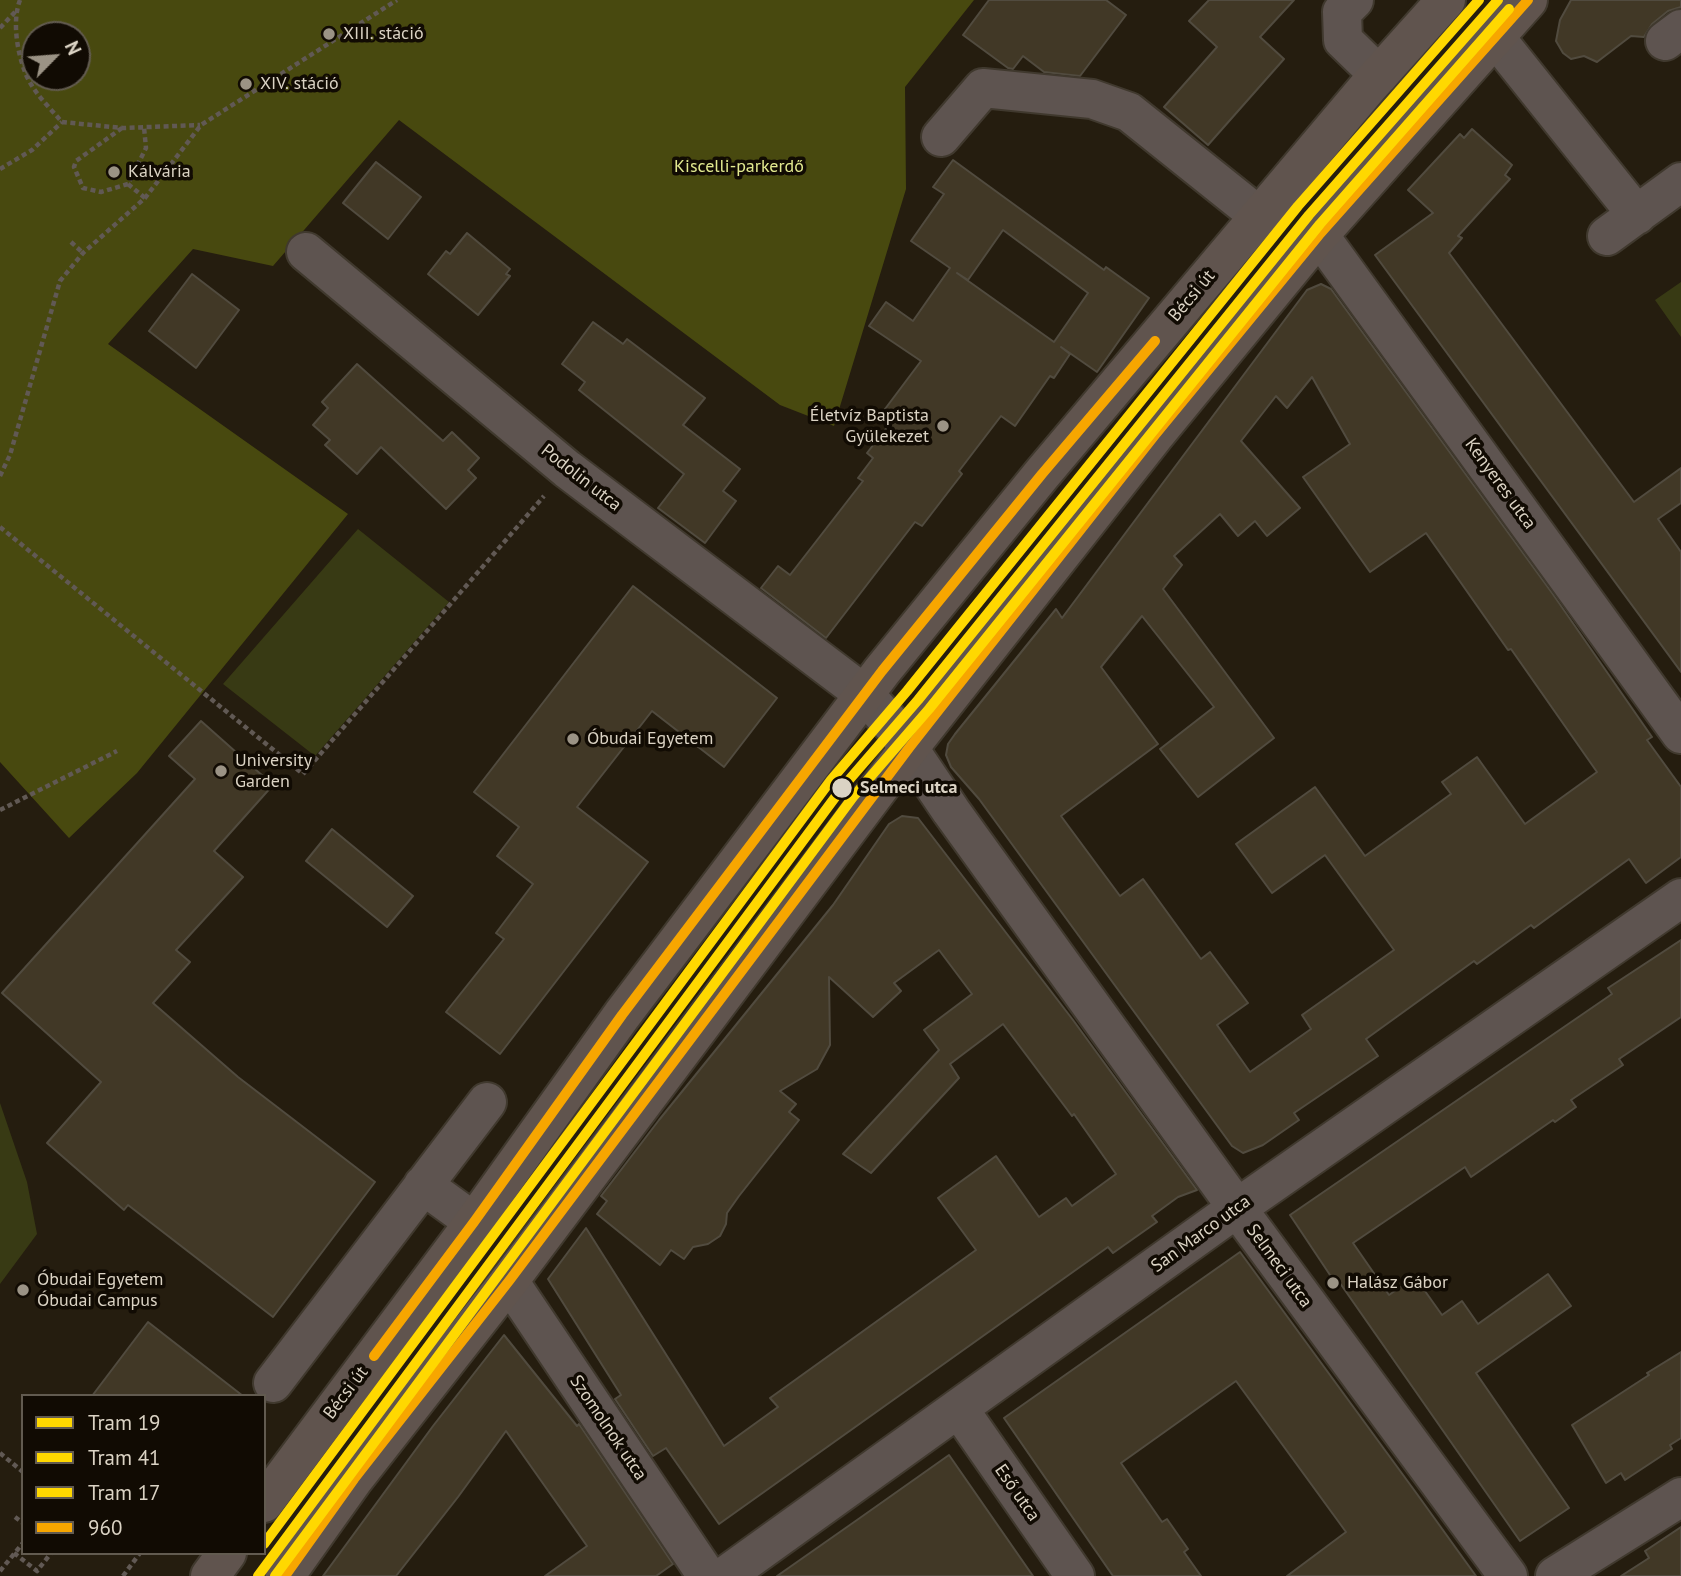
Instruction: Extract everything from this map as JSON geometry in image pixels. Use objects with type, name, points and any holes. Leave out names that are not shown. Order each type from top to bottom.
[{"type":"main road","name":"Bécsi út","points":[[266,1500],[474,1222],[622,1014],[864,694],[1033,485],[1379,75],[1446,0]]},
{"type":"main road","points":[[285,1576],[354,1479],[509,1281],[909,748],[1155,435],[1319,235],[1528,0]]},
{"type":"main road","points":[[210,1576],[226,1555]]},
{"type":"street","points":[[1354,0],[1342,12],[1343,40],[1379,75]]},
{"type":"street","points":[[1495,37],[1622,225],[1681,182]]},
{"type":"street","points":[[941,137],[983,88],[1092,99],[1129,112],[1259,216]]},
{"type":"street","name":"Kenyeres utca","points":[[1319,235],[1681,734]]},
{"type":"street","name":"Podolin utca","points":[[306,252],[568,469],[864,694],[909,748]]},
{"type":"street","name":"Selmeci utca","points":[[909,748],[951,811],[1237,1208],[1508,1576]]},
{"type":"street","name":"San Marco utca","points":[[725,1576],[1237,1208],[1681,898]]},
{"type":"street","points":[[272,1383],[487,1102]]},
{"type":"street","points":[[423,1185],[474,1222]]},
{"type":"street","name":"Szomolnok utca","points":[[509,1281],[707,1576]]},
{"type":"street","name":"Eső utca","points":[[959,1409],[1075,1576]]},
{"type":"street","points":[[1555,1576],[1681,1497]]},
{"type":"path","points":[[20,0],[16,11],[17,37],[25,74],[40,97],[62,122],[122,128],[201,125]]},
{"type":"path","points":[[0,476],[10,455],[60,281],[83,253],[145,198],[201,125],[397,0]]},
{"type":"path","points":[[0,28],[16,11]]},
{"type":"path","points":[[0,168],[32,150],[62,122]]},
{"type":"path","points":[[122,128],[76,161],[74,167],[83,188],[101,192],[128,184],[146,148],[144,127]]},
{"type":"path","points":[[128,184],[145,198]]},
{"type":"path","points":[[71,242],[83,253]]},
{"type":"path","points":[[0,527],[303,774],[568,469]]},
{"type":"path","points":[[0,810],[117,751]]},
{"type":"path","points":[[0,1453],[21,1470]]},
{"type":"path","points":[[15,1517],[21,1522]]},
{"type":"path","points":[[0,1571],[21,1543]]},
{"type":"path","points":[[14,1553],[37,1571],[49,1555]]},
{"type":"path","points":[[122,1576],[138,1555]]},
{"type":"green space","name":"Kiscelli-parkerdő","points":[[0,0],[974,0],[905,87],[906,189],[834,426],[780,405],[399,120],[273,266],[193,249],[108,344],[348,514],[137,773],[69,838],[0,762]]},
{"type":"green space","points":[[1681,282],[1681,337],[1655,300]]},
{"type":"green space","points":[[358,529],[449,602],[315,756],[223,684]]},
{"type":"green space","points":[[0,1103],[27,1182],[37,1234],[0,1284]]},
{"type":"building","points":[[989,0],[1106,0],[1126,15],[1080,76],[1044,72],[1023,56],[1013,69],[963,35]]},
{"type":"building","points":[[1209,0],[1294,0],[1260,37],[1284,59],[1208,145],[1164,107],[1217,47],[1189,21]]},
{"type":"building","points":[[1571,0],[1681,0],[1681,7],[1668,11],[1652,24],[1644,37],[1631,36],[1597,62],[1584,56],[1571,59],[1563,53],[1556,41],[1560,20]]},
{"type":"building","points":[[1472,129],[1512,165],[1505,175],[1510,179],[1458,236],[1462,238],[1449,253],[1634,502],[1681,468],[1681,503],[1658,519],[1681,552],[1681,672],[1375,255],[1433,213],[1408,190],[1460,134],[1464,138]]},
{"type":"building","points":[[953,160],[1104,270],[1106,267],[1149,298],[1097,372],[1061,347],[1070,354],[1054,378],[1050,376],[1015,426],[1001,416],[959,471],[962,474],[922,526],[915,522],[826,638],[761,588],[778,566],[790,575],[863,481],[858,478],[873,458],[867,453],[895,417],[885,409],[921,361],[869,326],[886,302],[913,321],[950,268],[911,241],[944,194],[933,187]],"holes":[[[1003,230],[1088,293],[1054,342],[957,273],[968,280]]]},
{"type":"building","points":[[376,162],[421,197],[388,239],[343,203]]},
{"type":"building","points":[[467,233],[510,269],[506,274],[510,276],[478,315],[428,274],[446,251],[450,254]]},
{"type":"building","points":[[192,274],[239,310],[196,368],[149,331]]},
{"type":"building","points":[[1321,284],[1331,289],[1552,593],[1652,737],[1647,740],[1681,787],[1681,857],[1646,883],[1629,859],[1534,928],[1531,925],[1477,964],[1474,961],[1366,1039],[1378,1056],[1294,1113],[1299,1120],[1263,1145],[1243,1153],[1232,1146],[979,799],[951,767],[946,755],[948,744],[955,734],[1056,609],[1062,618],[1307,290]],"holes":[[[1312,377],[1350,444],[1303,477],[1370,572],[1426,533],[1597,772],[1525,824],[1477,757],[1442,782],[1451,794],[1365,856],[1315,787],[1236,844],[1272,893],[1325,855],[1394,950],[1302,1015],[1311,1029],[1250,1072],[1217,1025],[1248,1003],[1210,952],[1201,959],[1143,879],[1120,896],[1061,816],[1158,744],[1101,667],[1142,616],[1214,707],[1160,749],[1198,797],[1274,738],[1163,589],[1182,565],[1174,556],[1220,514],[1238,536],[1255,521],[1267,536],[1300,508],[1241,441],[1276,396],[1287,408]]]},
{"type":"building","points":[[593,322],[623,344],[627,339],[705,398],[683,425],[740,469],[723,491],[736,501],[705,543],[658,508],[684,474],[579,390],[585,382],[562,364]]},
{"type":"building","points":[[357,364],[443,441],[452,432],[479,458],[468,470],[476,478],[446,509],[381,447],[357,474],[325,445],[330,440],[313,425],[328,408],[322,402]]},
{"type":"building","name":"Óbudai Egyetem","points":[[633,586],[777,698],[724,767],[652,711],[577,807],[648,862],[500,1054],[446,1012],[504,939],[496,933],[533,884],[497,856],[519,827],[474,792]]},
{"type":"building","points":[[201,721],[273,785],[214,851],[243,877],[176,950],[190,962],[153,1003],[238,1077],[375,1182],[273,1317],[128,1205],[124,1210],[47,1143],[101,1082],[2,993],[195,779],[169,756]]},
{"type":"building","points":[[902,816],[918,818],[1073,1020],[1197,1190],[1178,1197],[1152,1216],[1157,1222],[1113,1253],[1108,1247],[719,1524],[666,1448],[653,1456],[615,1399],[621,1395],[548,1279],[586,1228],[724,1446],[778,1407],[770,1398],[976,1250],[938,1198],[996,1156],[1039,1217],[1066,1198],[1072,1206],[1116,1174],[1074,1114],[1072,1116],[1003,1024],[950,1064],[959,1078],[871,1173],[843,1154],[939,1050],[924,1030],[972,994],[939,950],[894,983],[901,991],[873,1017],[829,977],[830,1045],[817,1069],[780,1091],[796,1104],[789,1112],[799,1120],[727,1213],[726,1224],[720,1236],[708,1244],[693,1247],[684,1259],[671,1250],[660,1265],[597,1214],[607,1201],[601,1196],[659,1120],[833,905],[889,824]]},
{"type":"building","name":"University Garden","points":[[332,829],[413,896],[387,927],[306,861]]},
{"type":"building","points":[[1681,940],[1681,1017],[1619,1059],[1623,1065],[1571,1100],[1576,1107],[1555,1122],[1553,1120],[1471,1177],[1465,1167],[1353,1243],[1389,1295],[1415,1277],[1442,1315],[1462,1301],[1478,1324],[1548,1274],[1571,1306],[1476,1373],[1569,1508],[1520,1541],[1290,1215],[1612,994],[1608,988]]},
{"type":"building","points":[[1240,1252],[1476,1576],[1287,1576],[1346,1532],[1236,1381],[1121,1463],[1162,1522],[1167,1519],[1188,1549],[1184,1552],[1201,1576],[1113,1576],[1004,1418]]},
{"type":"building","points":[[148,1322],[240,1394],[94,1394]]},
{"type":"building","points":[[504,1335],[577,1426],[579,1424],[673,1564],[656,1576],[545,1576],[587,1546],[506,1431],[396,1576],[323,1576],[433,1426]]},
{"type":"building","points":[[1681,1352],[1681,1438],[1670,1445],[1672,1449],[1625,1480],[1621,1473],[1606,1483],[1572,1425]]},
{"type":"building","points":[[949,1455],[1033,1576],[777,1576],[857,1520]]},
{"type":"building","points":[[1681,1527],[1681,1576],[1621,1576],[1649,1558],[1645,1551]]},
{"type":"tram line","name":"17","points":[[266,1541],[831,780],[907,691],[1298,206],[1479,0]]},
{"type":"tram line","name":"19","points":[[258,1576],[842,788],[918,700],[1309,215],[1498,0]]},
{"type":"tram line","name":"41","points":[[275,1576],[853,797],[929,709],[1320,224],[1509,9]]},
{"type":"transit line","name":"960","points":[[285,1576],[354,1479],[509,1281],[909,748],[1155,435],[1319,235],[1528,0]]},
{"type":"transit line","name":"960","points":[[374,1356],[622,1015],[882,671],[1042,474],[1155,341]]},
{"type":"place","name":"XIII. stáció","points":[[329,34]]},
{"type":"place","name":"XIV. stáció","points":[[246,84]]},
{"type":"place","name":"Kálvária","points":[[114,172]]},
{"type":"place","name":"Életvíz Baptista Gyülekezet","points":[[943,426]]},
{"type":"place","name":"Óbudai Egyetem","points":[[573,739]]},
{"type":"place","name":"University Garden","points":[[221,771]]},
{"type":"place","name":"Selmeci utca","points":[[842,788]]},
{"type":"place","name":"Halász Gábor","points":[[1333,1283]]},
{"type":"place","name":"Óbudai Egyetem Óbudai Campus","points":[[23,1290]]}]
